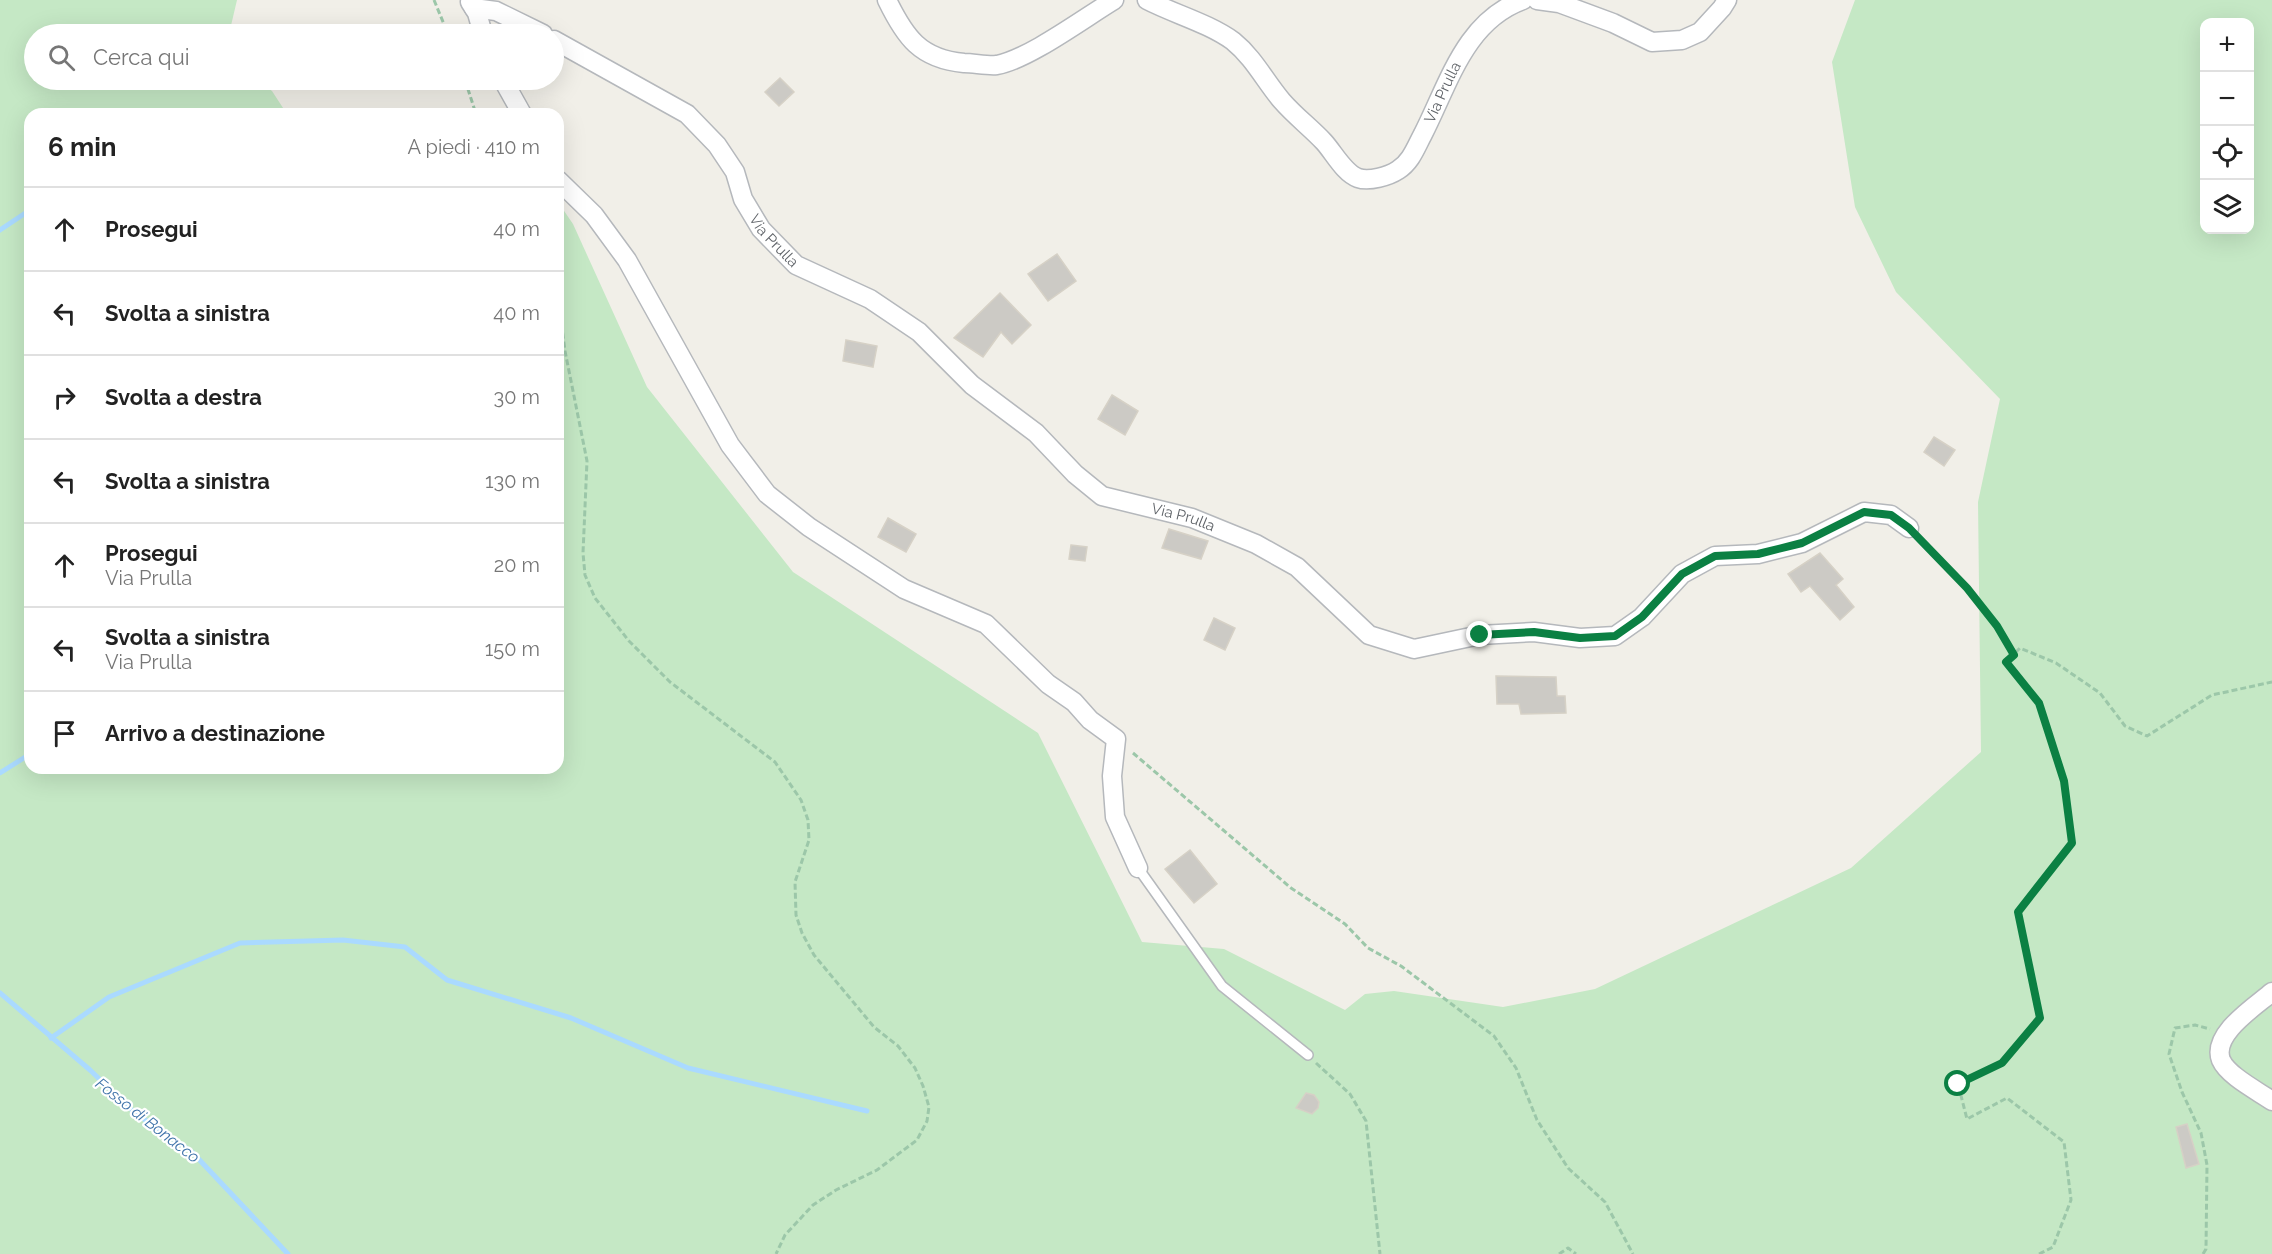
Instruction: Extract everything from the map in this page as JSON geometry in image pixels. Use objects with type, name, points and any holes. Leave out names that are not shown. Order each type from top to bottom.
[{"type":"street","points":[[887,0],[899,24],[917,46],[934,57],[953,62],[996,65],[1021,57],[1114,0]]},
{"type":"street","name":"Via Prulla","points":[[1147,0],[1232,40],[1250,57],[1282,101],[1323,141],[1350,172],[1358,178],[1370,179],[1395,172],[1407,164],[1434,113],[1458,58],[1484,24],[1507,6],[1523,0]]},
{"type":"street","points":[[1536,0],[1559,3],[1613,23],[1652,42],[1683,40],[1700,32],[1727,0]]},
{"type":"street","points":[[472,4],[479,24]]},
{"type":"street","points":[[472,4],[496,11],[523,24]]},
{"type":"street","name":"Via Prulla","points":[[564,46],[687,114],[717,145],[735,172],[743,199],[761,229],[796,265],[870,299],[919,332],[972,385],[1036,433],[1075,474],[1102,496],[1192,518],[1256,544],[1297,567],[1369,635],[1414,649],[1480,635],[1534,632],[1580,638],[1615,636],[1642,617],[1682,574],[1715,556],[1758,554],[1802,543],[1864,512],[1891,515],[1909,528]]},
{"type":"street","points":[[509,90],[519,108]]},
{"type":"street","points":[[564,186],[594,215],[627,260],[730,445],[767,494],[809,527],[903,589],[986,624],[1048,684],[1074,702],[1090,720],[1116,739],[1112,776],[1115,817],[1138,868]]},
{"type":"street","points":[[2272,992],[2226,1033],[2219,1048],[2221,1060],[2239,1079],[2272,1101]]},
{"type":"lane","points":[[1138,868],[1222,986],[1308,1055]]},
{"type":"path","points":[[434,0],[444,24]]},
{"type":"path","points":[[468,90],[474,108]]},
{"type":"path","points":[[564,343],[586,461],[583,553],[585,575],[595,598],[629,641],[670,682],[775,762],[801,800],[808,820],[809,840],[795,882],[796,915],[802,933],[814,955],[874,1028],[898,1046],[915,1068],[929,1107],[927,1121],[917,1140],[877,1170],[836,1190],[813,1206],[786,1235],[776,1254]]},
{"type":"path","points":[[1909,528],[1967,588],[1997,626],[2014,655]]},
{"type":"path","points":[[2039,1254],[2053,1247],[2071,1200],[2064,1142],[2007,1098],[1967,1119],[1958,1084],[2002,1063],[2040,1018],[2018,912],[2072,843],[2064,781],[2039,703],[2006,662],[2020,648],[2056,663],[2100,693],[2125,726],[2147,736],[2212,695],[2272,681]]},
{"type":"path","points":[[1116,739],[1291,888],[1345,924],[1368,948],[1401,966],[1494,1036],[1516,1068],[1537,1120],[1568,1168],[1605,1202],[1633,1254]]},
{"type":"path","points":[[2203,1254],[2206,1249],[2207,1165],[2201,1133],[2182,1092],[2169,1054],[2175,1028],[2195,1025],[2226,1033]]},
{"type":"path","points":[[1308,1055],[1350,1094],[1366,1121],[1380,1254]]},
{"type":"path","points":[[1559,1254],[1568,1248],[1576,1254]]},
{"type":"green space","points":[[0,0],[237,0],[231,24],[24,24],[24,90],[271,90],[283,108],[24,108],[24,774],[564,774],[564,211],[573,224],[647,387],[793,572],[1038,733],[1142,942],[1224,949],[1345,1010],[1365,994],[1394,991],[1503,1007],[1595,989],[1851,868],[1981,752],[1978,502],[2000,399],[1896,292],[1855,207],[1832,62],[1855,0],[2272,0],[2272,1254],[0,1254]]},
{"type":"building","points":[[780,78],[794,92],[779,106],[765,92]]},
{"type":"building","points":[[1057,254],[1076,281],[1048,301],[1028,274]]},
{"type":"building","points":[[1000,293],[1031,325],[1012,344],[1001,332],[983,357],[954,338]]},
{"type":"building","points":[[846,340],[877,346],[873,367],[843,361]]},
{"type":"building","points":[[1112,395],[1138,411],[1125,435],[1098,419]]},
{"type":"building","points":[[1934,437],[1955,450],[1944,466],[1924,452]]},
{"type":"building","points":[[888,518],[916,534],[906,552],[878,537]]},
{"type":"building","points":[[1169,529],[1208,541],[1201,559],[1162,548]]},
{"type":"building","points":[[1071,545],[1087,547],[1085,561],[1069,559]]},
{"type":"building","points":[[1820,553],[1843,579],[1836,585],[1854,607],[1840,620],[1810,586],[1801,592],[1788,574]]},
{"type":"building","points":[[1214,618],[1235,628],[1225,650],[1204,640]]},
{"type":"building","points":[[1496,676],[1556,677],[1557,696],[1565,696],[1566,713],[1521,714],[1519,704],[1497,704]]},
{"type":"building","points":[[1190,850],[1217,884],[1194,903],[1165,869]]},
{"type":"building","points":[[1306,1093],[1314,1095],[1319,1102],[1318,1108],[1312,1114],[1296,1108]]},
{"type":"building","points":[[2187,1124],[2199,1164],[2186,1168],[2176,1127]]},
{"type":"waterway","points":[[0,230],[24,214]]},
{"type":"waterway","points":[[0,773],[24,758]]},
{"type":"waterway","points":[[51,1038],[109,997],[240,943],[343,940],[405,947],[447,980],[571,1018],[688,1068],[867,1111]]},
{"type":"waterway","name":"Fosso di Bonacco","points":[[0,993],[90,1070],[135,1113],[192,1152],[288,1254]]},
{"type":"route","points":[[1480,635],[1534,632],[1580,638],[1615,636],[1642,617],[1682,574],[1715,556],[1758,554],[1802,543],[1864,512],[1891,515],[1909,528],[1967,588],[1997,626],[2014,655],[2006,662],[2039,703],[2064,781],[2072,843],[2018,912],[2040,1018],[2002,1063],[1958,1084]]}]
